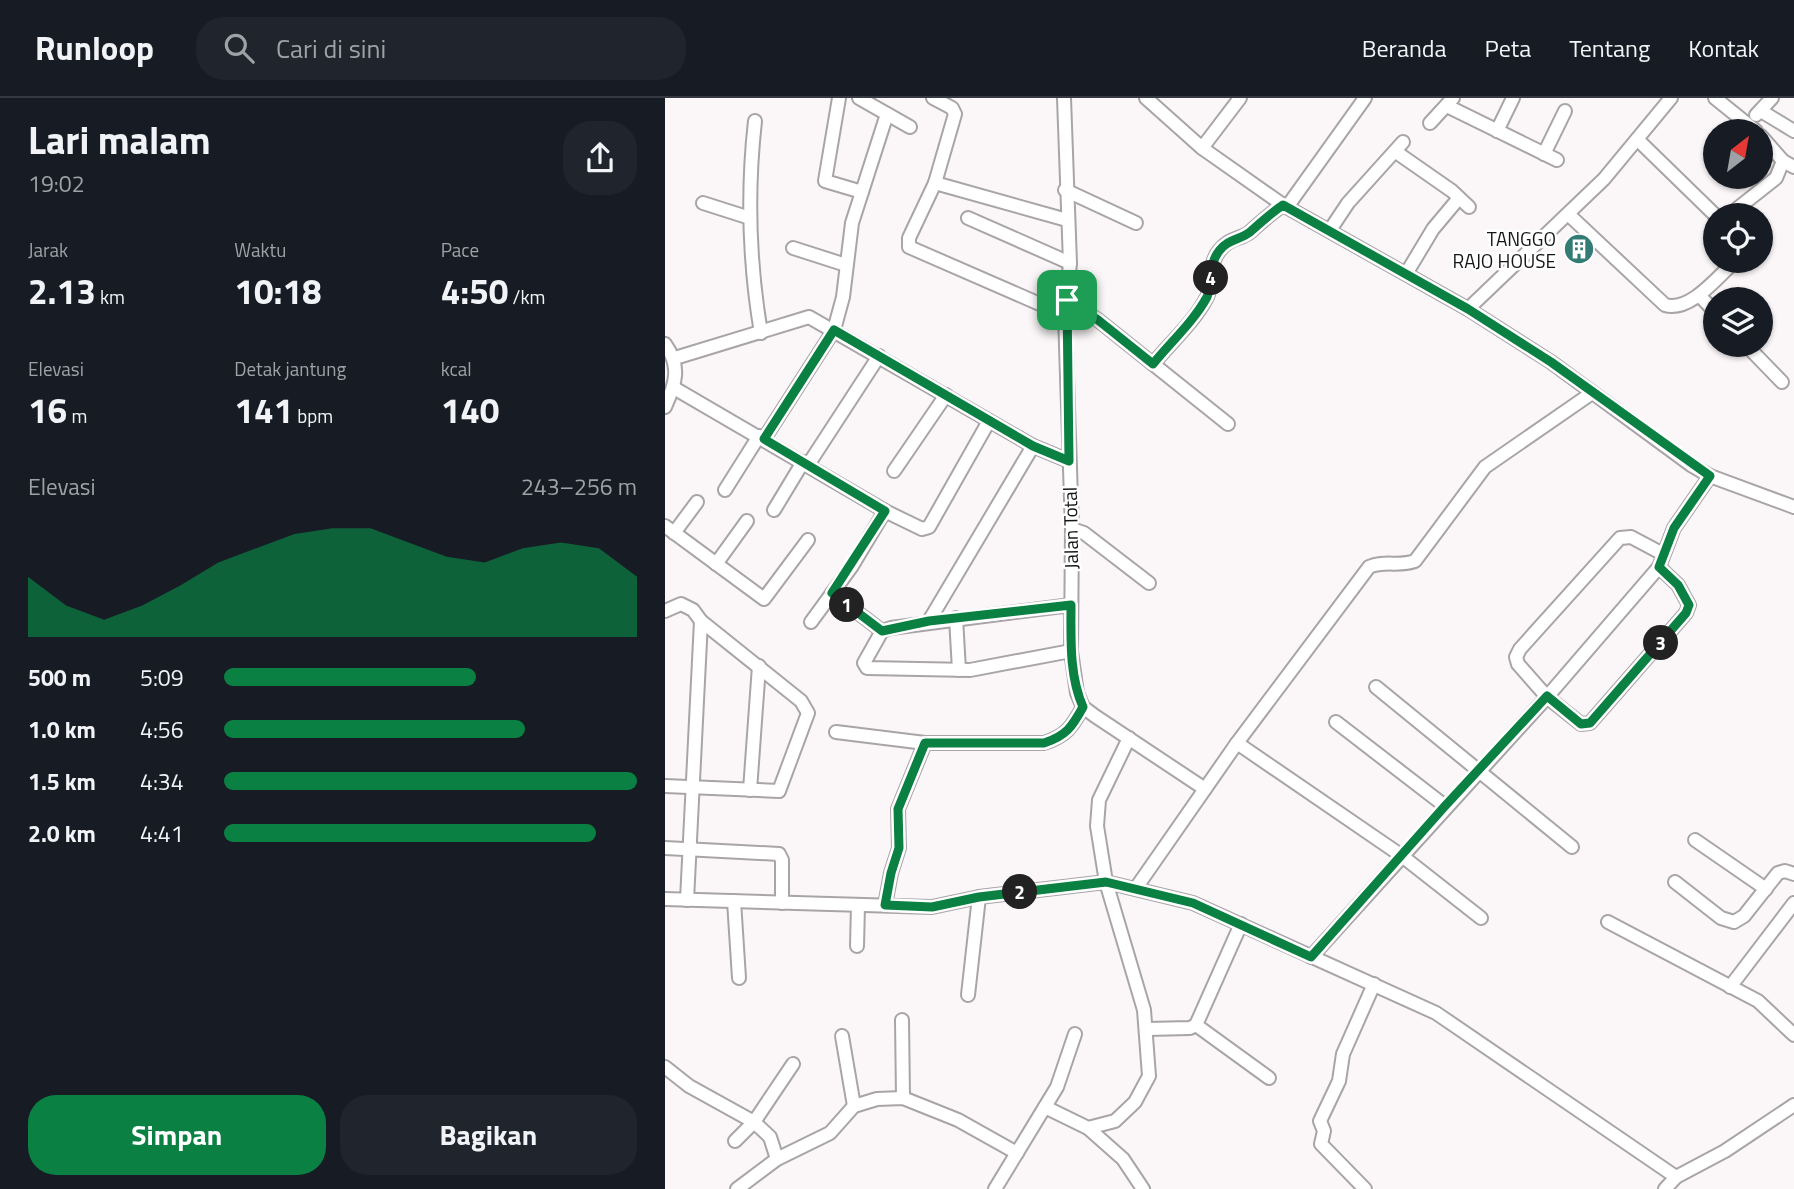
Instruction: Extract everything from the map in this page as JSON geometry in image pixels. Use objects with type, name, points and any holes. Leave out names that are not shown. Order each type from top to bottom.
[{"type":"street","points":[[839,98],[825,181],[862,192]]},
{"type":"street","points":[[859,98],[910,127]]},
{"type":"street","points":[[933,98],[952,108],[955,114],[935,183],[909,238],[909,247],[1065,315]]},
{"type":"street","name":"Jalan Total","points":[[1064,98],[1065,190],[1070,263],[1065,315],[1069,369],[1072,529],[1071,651],[1077,693],[1083,707]]},
{"type":"street","points":[[1146,98],[1202,148],[1285,206],[1468,309],[1710,476],[1794,507]]},
{"type":"street","points":[[1202,148],[1240,98]]},
{"type":"street","points":[[1153,364],[1206,299],[1217,253],[1229,240],[1249,233],[1258,222],[1285,206],[1365,98]]},
{"type":"street","points":[[1497,131],[1513,98]]},
{"type":"street","points":[[1468,309],[1604,179],[1671,98]]},
{"type":"street","points":[[1714,98],[1742,119]]},
{"type":"street","points":[[1756,119],[1772,98]]},
{"type":"street","points":[[1430,123],[1450,102],[1497,131],[1557,160]]},
{"type":"street","points":[[1544,154],[1565,111]]},
{"type":"street","points":[[1761,111],[1794,131]]},
{"type":"street","points":[[725,490],[834,330],[843,297],[852,223],[887,114]]},
{"type":"street","points":[[755,121],[750,218],[755,294],[761,333]]},
{"type":"street","points":[[1638,140],[1703,203]]},
{"type":"street","points":[[1330,230],[1348,203],[1399,147],[1469,207]]},
{"type":"street","points":[[1744,203],[1789,164],[1773,148]]},
{"type":"street","points":[[935,183],[1067,219]]},
{"type":"street","points":[[1065,190],[1136,223]]},
{"type":"street","points":[[1406,274],[1433,229],[1459,198]]},
{"type":"street","points":[[703,202],[750,218]]},
{"type":"street","points":[[1568,214],[1665,304],[1672,307],[1699,295],[1722,273]]},
{"type":"street","points":[[968,218],[1070,263]]},
{"type":"street","points":[[793,248],[846,265]]},
{"type":"street","points":[[1699,295],[1703,299]]},
{"type":"street","points":[[1067,300],[1098,320],[1228,424]]},
{"type":"street","points":[[675,358],[761,333],[801,317],[809,317],[1033,446],[1069,461]]},
{"type":"street","points":[[665,344],[675,358],[674,388],[665,407]]},
{"type":"street","points":[[773,510],[879,356]]},
{"type":"street","points":[[1757,357],[1781,382]]},
{"type":"street","points":[[674,388],[913,526],[929,527],[989,421]]},
{"type":"street","points":[[1136,888],[1237,743],[1369,567],[1377,563],[1404,565],[1415,561],[1485,467],[1592,393]]},
{"type":"street","points":[[894,471],[946,395]]},
{"type":"street","points":[[929,621],[1033,446]]},
{"type":"street","points":[[1311,957],[1547,696],[1661,561],[1674,528],[1710,476]]},
{"type":"street","points":[[697,502],[670,529],[764,599],[809,540]]},
{"type":"street","points":[[811,622],[885,511]]},
{"type":"street","points":[[716,564],[747,521]]},
{"type":"street","points":[[1072,529],[1084,533],[1149,583]]},
{"type":"street","points":[[1630,537],[1661,561],[1689,605],[1639,671],[1586,725],[1547,696],[1518,664],[1520,649],[1620,538],[1630,537]]},
{"type":"street","points":[[832,593],[882,631]]},
{"type":"street","points":[[665,611],[686,605],[701,621],[801,701],[808,713],[779,791],[665,786]]},
{"type":"street","points":[[1071,605],[929,621],[882,631],[864,663],[867,668],[958,670],[1071,651]]},
{"type":"street","points":[[956,618],[958,670]]},
{"type":"street","points":[[687,900],[701,621]]},
{"type":"street","points":[[750,790],[759,666]]},
{"type":"street","points":[[1376,687],[1572,847]]},
{"type":"street","points":[[836,732],[925,743],[1044,743],[1062,737],[1073,727],[1083,707],[1205,789]]},
{"type":"street","points":[[1336,722],[1445,806]]},
{"type":"street","points":[[1088,1128],[1115,1121],[1135,1102],[1149,1076],[1145,1010],[1106,882],[1097,826],[1099,800],[1129,738]]},
{"type":"street","points":[[885,905],[899,848],[898,809],[925,743]]},
{"type":"street","points":[[1237,743],[1402,856],[1481,918]]},
{"type":"street","points":[[1695,839],[1766,889]]},
{"type":"street","points":[[665,848],[779,854],[782,859],[782,903]]},
{"type":"street","points":[[1675,883],[1721,918],[1734,922],[1744,916],[1778,873],[1785,871],[1794,874]]},
{"type":"street","points":[[665,899],[932,907],[979,897],[1106,882],[1193,903],[1436,1013],[1676,1177]]},
{"type":"street","points":[[968,995],[979,897]]},
{"type":"street","points":[[734,901],[739,978]]},
{"type":"street","points":[[1730,987],[1794,903]]},
{"type":"street","points":[[857,946],[858,905]]},
{"type":"street","points":[[1608,922],[1758,1001],[1794,1035]]},
{"type":"street","points":[[1146,1029],[1190,1028],[1196,1025],[1241,924]]},
{"type":"street","points":[[1364,1189],[1321,1144],[1324,1131],[1320,1121],[1322,1110],[1339,1081],[1343,1055],[1374,984]]},
{"type":"street","points":[[902,1020],[903,1098]]},
{"type":"street","points":[[1196,1025],[1269,1078]]},
{"type":"street","points":[[995,1189],[1057,1087],[1075,1034]]},
{"type":"street","points":[[842,1036],[854,1106]]},
{"type":"street","points":[[735,1142],[754,1122],[793,1064]]},
{"type":"street","points":[[665,1067],[689,1086],[754,1122],[770,1137],[777,1158]]},
{"type":"street","points":[[737,1189],[777,1158],[830,1133],[854,1106],[877,1098],[903,1098],[958,1120],[1017,1153]]},
{"type":"street","points":[[1665,1189],[1676,1177],[1725,1152],[1794,1105]]},
{"type":"street","points":[[1045,1107],[1088,1128],[1123,1159],[1143,1189]]},
{"type":"place","name":"TANGGO RAJO HOUSE","points":[[1579,249]]},
{"type":"route","points":[[1283,205],[1468,309],[1551,362],[1710,476],[1674,528],[1659,567],[1678,585],[1689,605],[1686,613],[1639,671],[1586,725],[1581,724],[1547,696],[1311,957],[1193,903],[1106,882],[979,897],[932,907],[885,905],[899,848],[898,809],[925,743],[1044,743],[1062,737],[1073,727],[1083,707],[1077,693],[1071,651],[1071,605],[929,621],[882,631],[832,593],[852,566],[885,511],[764,439],[834,330],[1033,446],[1069,461],[1069,369],[1065,315],[1067,300],[1098,320],[1153,364],[1206,299],[1217,253],[1229,240],[1249,233],[1258,222],[1283,205]]}]
